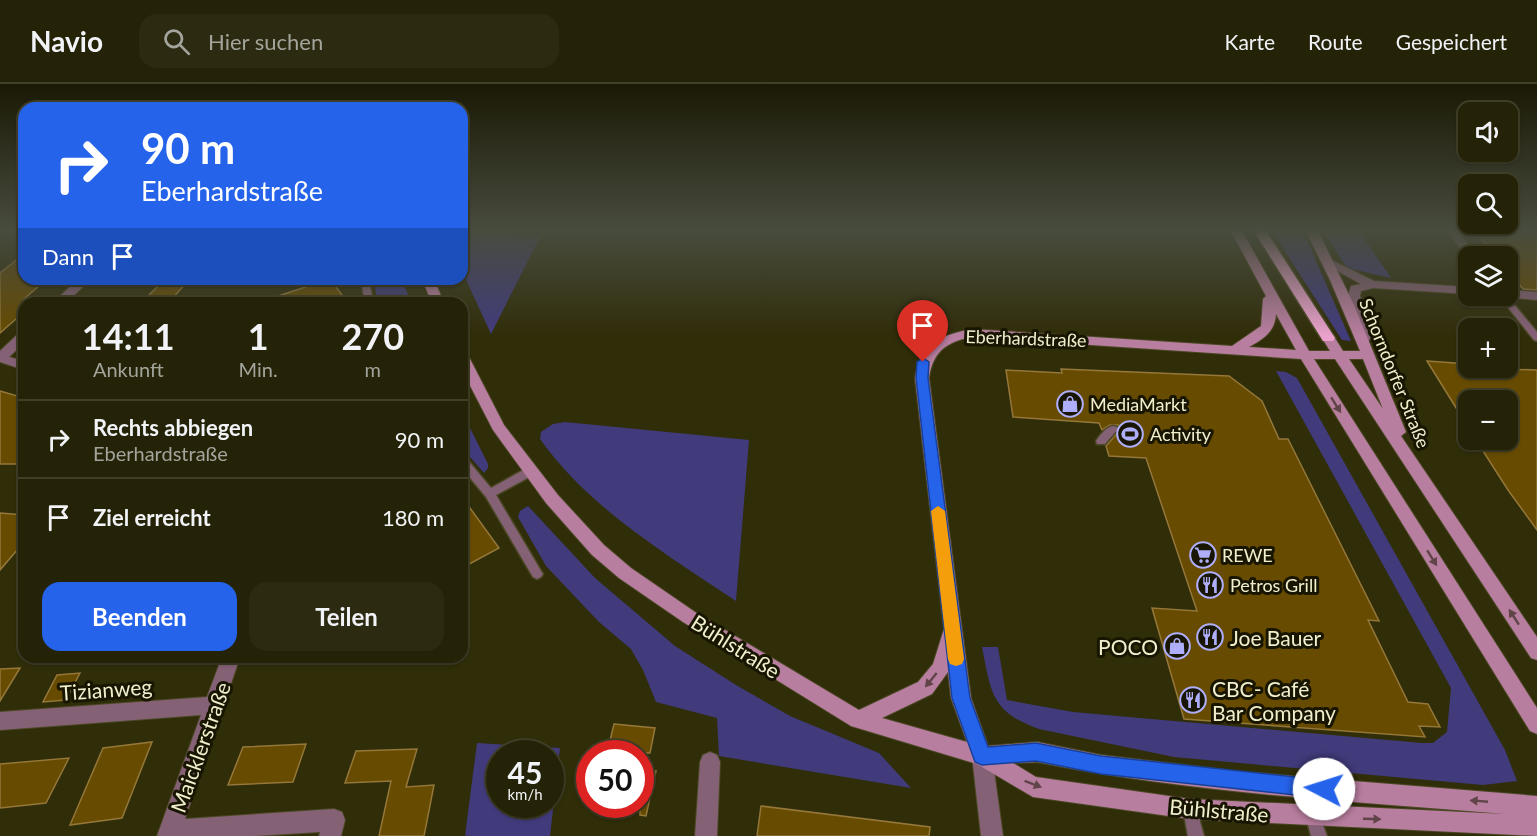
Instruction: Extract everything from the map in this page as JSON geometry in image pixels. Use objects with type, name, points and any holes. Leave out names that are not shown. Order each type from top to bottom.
[{"type":"highway","points":[[1282,266],[1328,338]]},
{"type":"main road","points":[[1255,266],[1305,355],[1537,724]]},
{"type":"main road","name":"Schorndorfer Straße","points":[[1331,266],[1363,339],[1413,465]]},
{"type":"main road","points":[[1235,350],[1267,330],[1270,324],[1268,290]]},
{"type":"main road","name":"Eberhardstraße","points":[[982,756],[961,698],[922,378],[923,362],[931,349],[947,339],[970,333],[1305,355],[1368,355]]},
{"type":"main road","points":[[1328,338],[1537,652]]},
{"type":"main road","name":"Bühlstraße","points":[[468,369],[498,427],[552,499],[598,550],[625,573],[689,617],[858,720],[982,756],[1033,787],[1316,826],[1537,826]]},
{"type":"main road","points":[[858,720],[925,688],[941,668],[952,626]]},
{"type":"main road","name":"Bühlstraße","points":[[982,756],[1036,752],[1101,765],[1243,782],[1537,806]]},
{"type":"street","points":[[1336,266],[1372,284],[1458,290]]},
{"type":"street","points":[[1363,339],[1370,332],[1354,296],[1355,289],[1372,284]]},
{"type":"street","points":[[65,297],[78,285]]},
{"type":"street","points":[[1518,295],[1537,296]]},
{"type":"street","points":[[18,342],[0,358],[18,364]]},
{"type":"street","name":"Maicklerstraße","points":[[169,834],[229,663]]},
{"type":"street","name":"Tizianweg","points":[[0,721],[216,705]]},
{"type":"street","name":"Eberhardstraße","points":[[982,756],[992,836]]},
{"type":"street","points":[[706,836],[710,762]]},
{"type":"street","points":[[169,834],[334,820],[330,836]]},
{"type":"lane","points":[[1511,306],[1537,338]]},
{"type":"lane","points":[[1101,441],[1113,429]]},
{"type":"lane","points":[[468,468],[490,495],[537,574]]},
{"type":"lane","points":[[490,495],[531,471]]},
{"type":"lane","points":[[1190,809],[1197,836]]},
{"type":"shaded area","points":[[468,266],[525,266],[491,334],[468,284]]},
{"type":"shaded area","points":[[1295,266],[1318,266],[1351,341],[1342,340]]},
{"type":"shaded area","points":[[1346,266],[1383,266],[1391,278]]},
{"type":"shaded area","points":[[375,285],[404,285],[409,297],[376,297]]},
{"type":"shaded area","points":[[1276,371],[1286,372],[1297,378],[1505,750],[1517,781],[1483,785],[1174,757],[1039,729],[1011,715],[996,698],[991,688],[982,647],[998,647],[1007,700],[1073,712],[1422,743],[1433,743],[1447,732],[1451,688]]},
{"type":"shaded area","points":[[565,422],[749,440],[736,601],[630,529],[582,487],[560,464],[540,439],[541,432],[553,424]]},
{"type":"shaded area","points":[[468,424],[488,464],[484,473],[468,455]]},
{"type":"shaded area","points":[[528,506],[595,578],[675,646],[790,716],[879,753],[911,788],[719,756],[717,718],[656,702],[643,670],[631,649],[599,622],[546,566],[518,517],[520,511]]},
{"type":"shaded area","points":[[477,743],[486,744],[486,818],[552,818],[550,836],[465,836]]},
{"type":"building","points":[[9,266],[18,266],[18,285],[40,285],[26,297],[18,297],[18,317],[0,333],[0,273]]},
{"type":"building","points":[[1518,266],[1537,266],[1537,290],[1523,289],[1518,283]]},
{"type":"building","points":[[159,285],[184,285],[174,297],[147,297]]},
{"type":"building","points":[[312,285],[334,285],[344,297],[275,297]]},
{"type":"building","points":[[1427,361],[1458,363],[1458,378],[1518,378],[1518,369],[1537,370],[1537,530],[1482,450],[1518,450],[1518,390],[1458,390],[1458,411]]},
{"type":"building","points":[[1061,369],[1229,376],[1262,401],[1279,439],[1288,439],[1379,621],[1368,620],[1408,702],[1428,704],[1440,727],[1419,726],[1425,737],[1184,719],[1152,608],[1197,611],[1146,458],[1109,456],[1106,446],[1120,430],[1118,425],[1110,425],[1102,430],[1099,423],[1013,417],[1006,370],[1062,373]]},
{"type":"building","points":[[0,391],[18,396],[18,464],[0,464]]},
{"type":"building","points":[[468,505],[499,548],[468,565]]},
{"type":"building","points":[[0,513],[18,514],[18,549],[0,570]]},
{"type":"building","points":[[20,668],[0,701],[0,669]]},
{"type":"building","points":[[80,673],[66,700],[43,702],[57,675]]},
{"type":"building","points":[[614,724],[655,728],[653,740],[610,740]]},
{"type":"building","points":[[152,742],[122,818],[70,825],[103,748]]},
{"type":"building","points":[[306,744],[293,782],[228,785],[243,747]]},
{"type":"building","points":[[417,749],[406,787],[434,785],[424,836],[379,836],[391,781],[345,783],[356,751]]},
{"type":"building","points":[[69,758],[46,803],[0,808],[0,764]]},
{"type":"building","points":[[761,806],[930,827],[929,836],[757,836]]},
{"type":"slow traffic","points":[[938,511],[956,659]]},
{"type":"place","name":"MediaMarkt","points":[[1070,404]]},
{"type":"place","name":"Activity","points":[[1130,434]]},
{"type":"place","name":"REWE","points":[[1203,555]]},
{"type":"place","name":"Petros Grill","points":[[1210,585]]},
{"type":"place","name":"Joe Bauer","points":[[1210,637]]},
{"type":"place","name":"POCO","points":[[1177,646]]},
{"type":"place","name":"CBC- Café Bar Company","points":[[1193,700]]},
{"type":"route","points":[[923,362],[922,378],[935,493],[961,698],[982,756],[1036,752],[1101,765],[1324,789]]}]
